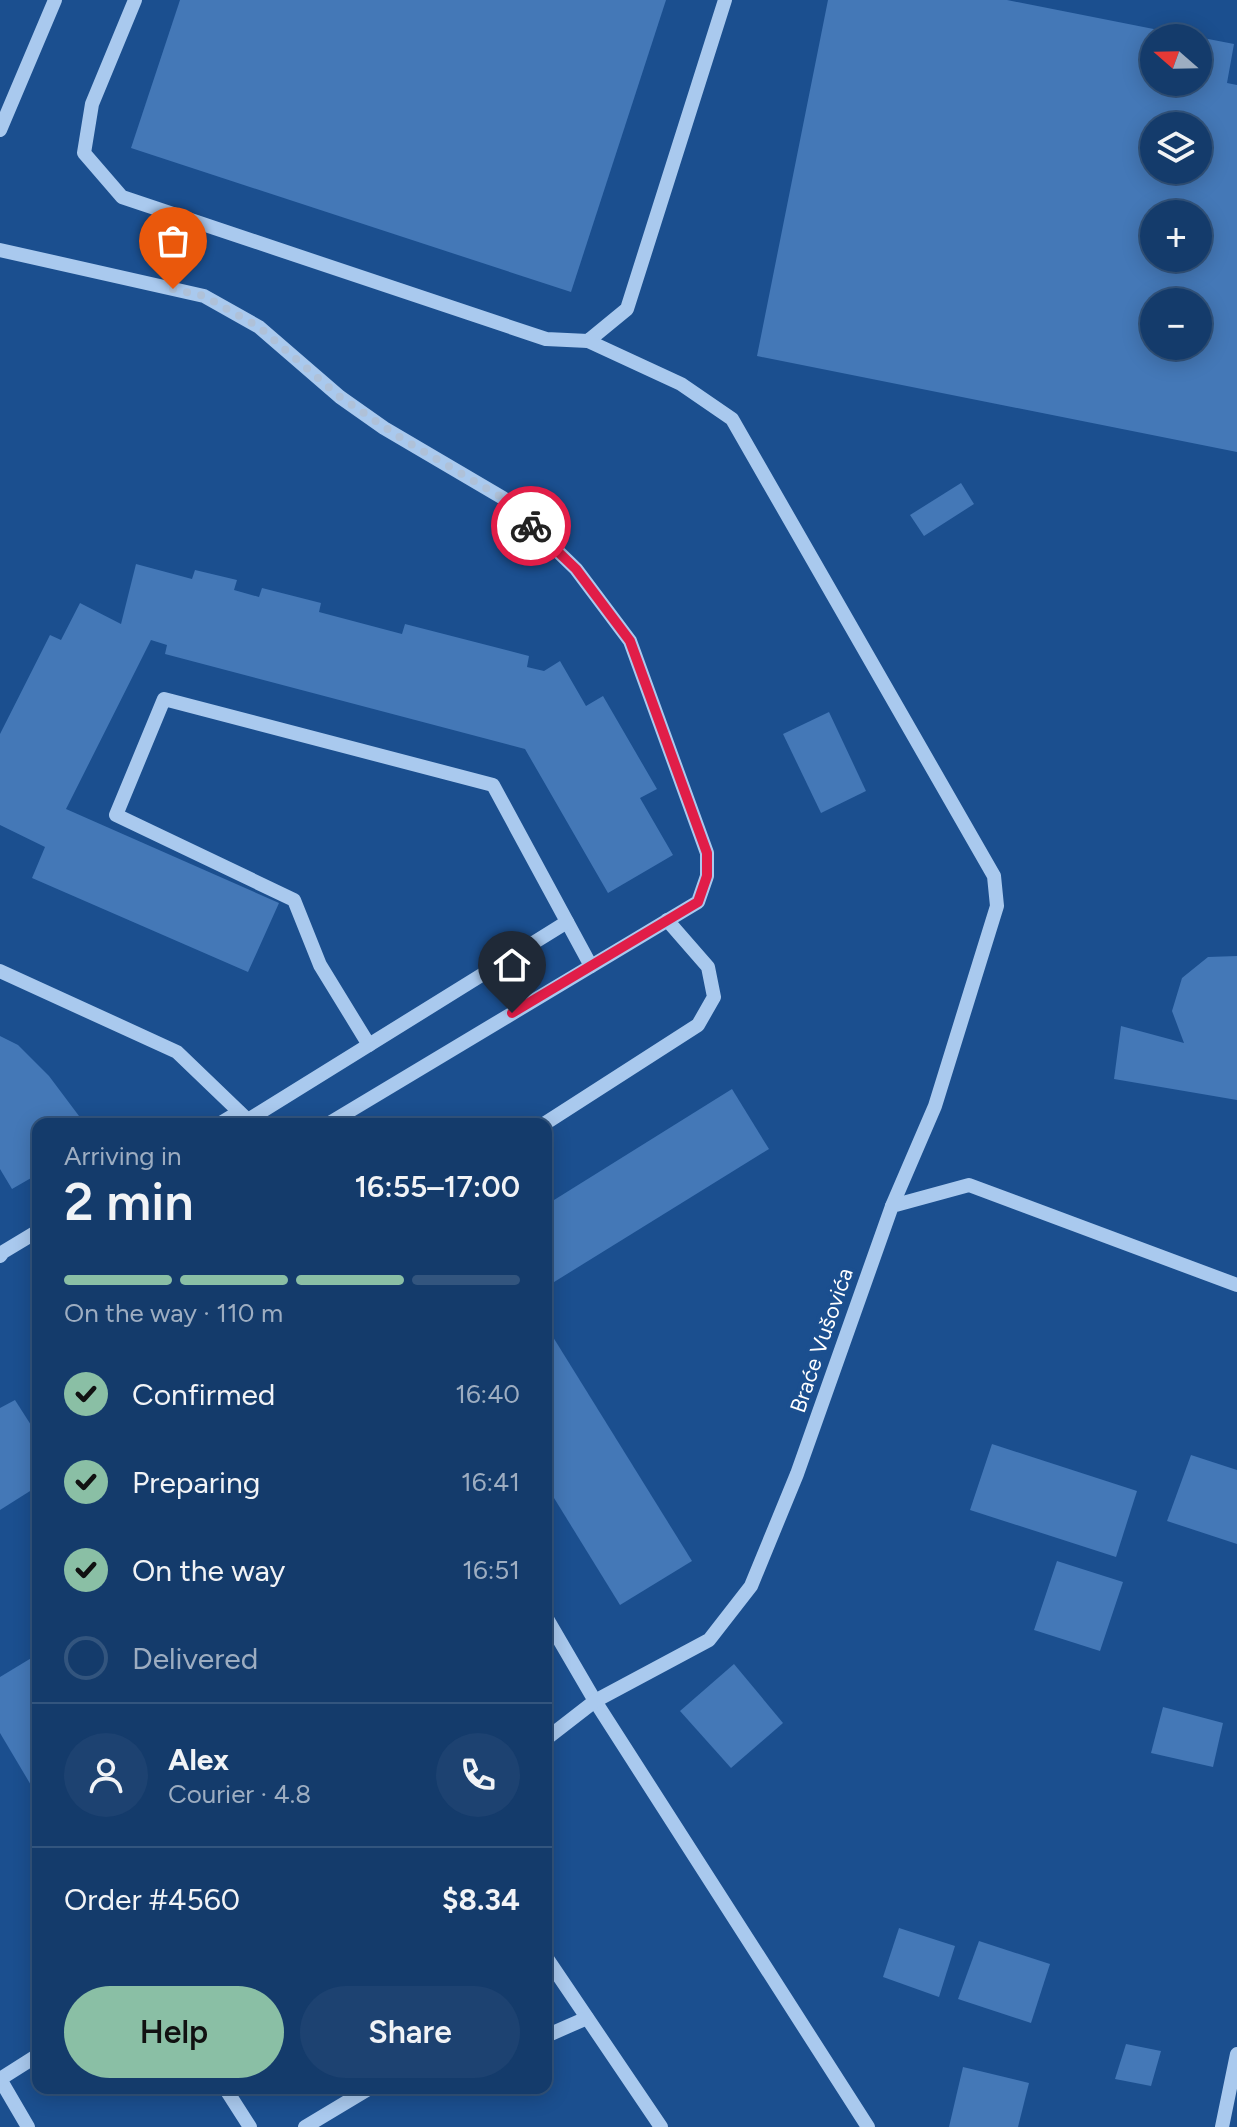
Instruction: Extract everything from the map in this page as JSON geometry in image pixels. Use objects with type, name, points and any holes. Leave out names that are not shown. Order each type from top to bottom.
[{"type":"street","points":[[0,130],[55,0]]},
{"type":"street","points":[[135,0],[92,104],[84,153],[122,197],[546,339],[588,341],[627,309],[725,0]]},
{"type":"street","points":[[0,250],[204,296],[259,327],[362,413],[503,498],[576,569],[630,641],[707,853],[707,876],[698,902],[338,1118]]},
{"type":"street","name":"Braće Vušovića","points":[[552,1734],[595,1701],[709,1640],[751,1586],[797,1474],[892,1206],[935,1106],[997,906],[994,876],[732,419],[681,384],[588,341]]},
{"type":"street","points":[[369,1045],[320,965],[294,900],[116,815],[164,699],[493,785],[591,966]]},
{"type":"street","points":[[552,1119],[698,1025],[714,997],[708,967],[667,920]]},
{"type":"street","points":[[249,1118],[567,922]]},
{"type":"street","points":[[0,971],[177,1052],[246,1118]]},
{"type":"street","points":[[892,1206],[969,1185],[1237,1285]]},
{"type":"street","points":[[0,1256],[32,1235]]},
{"type":"street","points":[[552,1627],[595,1701],[868,2127]]},
{"type":"street","points":[[552,1966],[661,2127]]},
{"type":"street","points":[[552,2033],[587,2018]]},
{"type":"street","points":[[1222,2127],[1237,2054]]},
{"type":"street","points":[[28,2127],[0,2079],[32,2059]]},
{"type":"street","points":[[229,2094],[250,2127]]},
{"type":"street","points":[[305,2127],[360,2094]]},
{"type":"building","points":[[180,0],[666,0],[571,292],[131,148]]},
{"type":"building","points":[[828,0],[1007,0],[1140,26],[1140,96],[1212,96],[1212,40],[1234,44],[1227,83],[1237,85],[1237,452],[757,356]]},
{"type":"building","points":[[961,483],[974,504],[924,536],[910,515]]},
{"type":"building","points":[[136,564],[192,579],[195,570],[237,580],[234,590],[259,597],[262,588],[321,603],[319,612],[402,634],[405,624],[529,656],[527,667],[544,671],[560,661],[586,706],[603,696],[657,789],[640,798],[673,855],[608,893],[525,749],[165,654],[167,645],[151,640],[66,809],[279,903],[248,972],[32,878],[45,847],[0,825],[0,734],[50,635],[61,640],[80,603],[121,624]]},
{"type":"building","points":[[829,712],[866,791],[821,813],[783,734]]},
{"type":"building","points":[[1237,956],[1237,1100],[1114,1079],[1121,1026],[1184,1043],[1172,1011],[1182,978],[1208,957]]},
{"type":"building","points":[[0,1036],[18,1045],[49,1076],[80,1118],[32,1118],[32,1177],[12,1189],[0,1169]]},
{"type":"building","points":[[732,1089],[769,1149],[552,1283],[552,1201]]},
{"type":"building","points":[[552,1335],[692,1561],[620,1605],[552,1495]]},
{"type":"building","points":[[15,1400],[32,1427],[32,1490],[0,1510],[0,1408]]},
{"type":"building","points":[[992,1444],[1137,1491],[1116,1557],[970,1510]]},
{"type":"building","points":[[1191,1455],[1237,1470],[1237,1544],[1167,1521]]},
{"type":"building","points":[[1057,1561],[1123,1582],[1100,1651],[1034,1630]]},
{"type":"building","points":[[32,1658],[32,1787],[0,1733],[0,1677]]},
{"type":"building","points":[[734,1664],[783,1723],[731,1768],[680,1711]]},
{"type":"building","points":[[1163,1707],[1223,1723],[1213,1767],[1151,1753]]},
{"type":"building","points":[[899,1928],[955,1946],[939,1997],[883,1977]]},
{"type":"building","points":[[979,1941],[1050,1964],[1031,2023],[958,1999]]},
{"type":"building","points":[[1126,2044],[1161,2051],[1151,2086],[1115,2079]]},
{"type":"building","points":[[963,2067],[1029,2083],[1018,2127],[949,2127]]},
{"type":"way so far","points":[[173,289],[204,296],[259,327],[340,397],[384,428],[503,498],[531,526]]},
{"type":"route","points":[[512,1013],[698,902],[707,876],[707,853],[630,641],[576,569],[531,526]]}]
